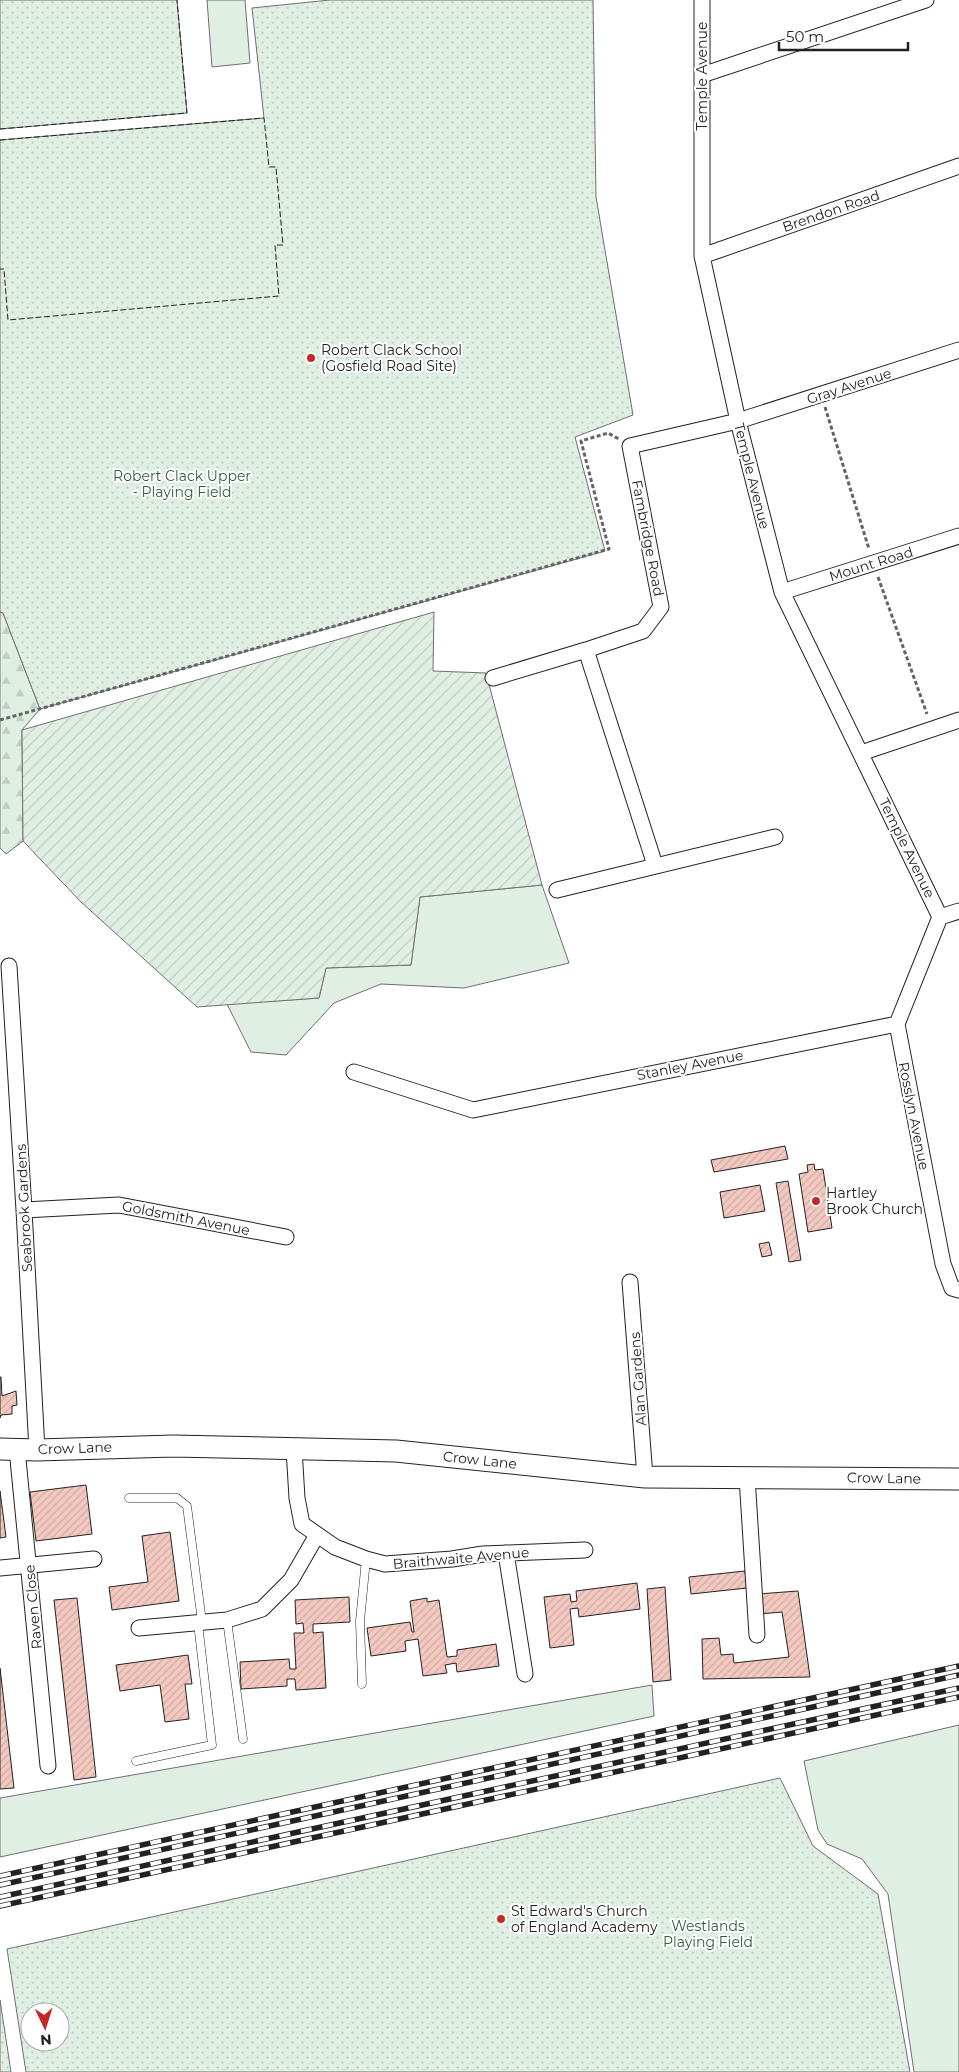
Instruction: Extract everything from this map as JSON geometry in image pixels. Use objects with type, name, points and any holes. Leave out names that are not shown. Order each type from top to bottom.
[{"type":"street","name":"Temple Avenue","points":[[702,0],[702,256],[738,422],[782,592],[940,917]]},
{"type":"street","points":[[702,75],[926,0]]},
{"type":"street","name":"Brendon Road","points":[[702,256],[959,166]]},
{"type":"street","name":"Gray Avenue","points":[[738,422],[959,350]]},
{"type":"street","points":[[630,446],[738,422]]},
{"type":"street","name":"Fambridge Road","points":[[493,678],[643,631],[661,607],[630,446]]},
{"type":"street","name":"Mount Road","points":[[782,592],[959,536]]},
{"type":"street","points":[[586,650],[655,865]]},
{"type":"street","points":[[861,753],[959,720]]},
{"type":"street","points":[[557,890],[775,837]]},
{"type":"street","points":[[897,1024],[940,917],[959,910]]},
{"type":"street","name":"Seabrook Gardens","points":[[9,966],[24,1210],[18,1449]]},
{"type":"street","name":"Stanley Avenue","points":[[354,1072],[473,1110],[897,1024]]},
{"type":"street","name":"Rosslyn Avenue","points":[[897,1024],[942,1264],[952,1288],[959,1290]]},
{"type":"street","name":"Goldsmith Avenue","points":[[24,1210],[119,1205],[286,1237]]},
{"type":"street","name":"Alan Gardens","points":[[630,1282],[646,1477]]},
{"type":"street","name":"Crow Lane","points":[[18,1449],[172,1446],[396,1451],[646,1477],[959,1479]]},
{"type":"street","name":"Braithwaite Avenue","points":[[294,1448],[297,1498],[302,1524],[335,1548],[366,1559],[385,1564],[506,1553],[585,1550]]},
{"type":"street","name":"Raven Close","points":[[18,1449],[48,1766]]},
{"type":"street","points":[[747,1477],[757,1635]]},
{"type":"street","points":[[139,1628],[228,1620],[262,1609],[291,1580],[317,1535]]},
{"type":"street","points":[[506,1553],[524,1674]]},
{"type":"street","points":[[0,1568],[94,1560]]},
{"type":"lane","points":[[129,1498],[176,1498],[187,1506],[212,1745],[136,1761]]},
{"type":"lane","points":[[362,1684],[360,1621],[366,1559]]},
{"type":"lane","points":[[228,1620],[243,1739]]},
{"type":"path","points":[[821,395],[874,564],[932,729]]},
{"type":"path","points":[[0,720],[610,549],[581,441],[608,433],[630,446]]},
{"type":"green space","points":[[0,0],[177,0],[187,113],[0,129]]},
{"type":"green space","points":[[207,0],[245,0],[250,63],[212,67]]},
{"type":"green space","name":"Robert Clack Upper - Playing Field","points":[[330,0],[593,0],[596,197],[633,415],[575,437],[605,551],[40,709],[3,613],[0,612],[0,140],[264,118],[252,8]]},
{"type":"green space","points":[[0,612],[3,613],[40,709],[22,730],[23,841],[6,854],[0,848]]},
{"type":"green space","points":[[434,612],[433,671],[486,673],[542,885],[420,897],[411,965],[326,968],[319,998],[197,1007],[81,902],[23,841],[22,730]]},
{"type":"green space","points":[[542,885],[569,963],[464,988],[381,984],[334,1003],[286,1055],[251,1052],[227,1004],[319,998],[326,968],[411,965],[420,897]]},
{"type":"green space","points":[[652,1685],[654,1716],[0,1857],[0,1798]]},
{"type":"green space","points":[[959,1725],[959,2072],[914,2072],[888,1894],[862,1859],[827,1844],[818,1830],[804,1761]]},
{"type":"green space","name":"Westlands Playing Field","points":[[780,1778],[813,1846],[878,1894],[910,2072],[26,2072],[23,2052],[70,2052],[70,2002],[20,2002],[20,2033],[7,1949]]},
{"type":"green space","points":[[0,2000],[11,2072],[0,2072]]},
{"type":"building","points":[[785,1146],[788,1159],[714,1172],[711,1160]]},
{"type":"building","name":"Hartley Brook Church","points":[[814,1164],[815,1170],[823,1169],[832,1228],[808,1232],[799,1174],[808,1172],[807,1165]]},
{"type":"building","points":[[788,1181],[801,1260],[789,1262],[776,1183]]},
{"type":"building","points":[[760,1185],[765,1211],[724,1218],[720,1192]]},
{"type":"building","points":[[769,1242],[772,1255],[762,1257],[759,1244]]},
{"type":"building","points":[[0,1377],[2,1396],[16,1391],[17,1405],[12,1406],[12,1414],[1,1415],[0,1418]]},
{"type":"building","points":[[86,1485],[92,1534],[36,1541],[30,1492]]},
{"type":"building","points":[[0,1491],[6,1537],[0,1538]]},
{"type":"building","points":[[170,1532],[179,1601],[112,1610],[109,1587],[148,1582],[142,1536]]},
{"type":"building","points":[[745,1571],[747,1588],[691,1594],[689,1577]]},
{"type":"building","points":[[637,1583],[640,1609],[579,1617],[578,1608],[570,1609],[574,1645],[550,1648],[544,1597],[570,1594],[571,1602],[577,1601],[576,1591]]},
{"type":"building","points":[[665,1587],[671,1680],[653,1682],[647,1589]]},
{"type":"building","points":[[798,1591],[810,1677],[703,1679],[702,1639],[719,1638],[721,1655],[733,1654],[734,1663],[789,1657],[782,1612],[759,1614],[758,1594]]},
{"type":"building","points":[[349,1597],[350,1622],[313,1624],[313,1633],[323,1632],[326,1688],[296,1690],[295,1679],[287,1679],[287,1686],[241,1689],[240,1662],[289,1659],[290,1669],[296,1669],[294,1633],[304,1633],[303,1623],[296,1624],[295,1600]]},
{"type":"building","points":[[77,1598],[96,1777],[74,1780],[54,1600]]},
{"type":"building","points":[[427,1598],[427,1602],[439,1600],[447,1657],[457,1656],[457,1650],[496,1644],[499,1666],[457,1672],[456,1663],[445,1665],[447,1673],[423,1676],[418,1639],[405,1641],[406,1651],[371,1656],[367,1628],[410,1622],[412,1632],[414,1632],[410,1601]]},
{"type":"building","points":[[188,1655],[192,1684],[185,1684],[189,1719],[165,1722],[160,1685],[120,1691],[116,1665]]},
{"type":"building","points":[[0,1668],[14,1788],[0,1789]]},
{"type":"railway","points":[[0,1876],[959,1666]]},
{"type":"railway","points":[[0,1885],[959,1675]]},
{"type":"railway","points":[[0,1897],[959,1688]]},
{"type":"railway","points":[[0,1906],[959,1697]]},
{"type":"fence","points":[[0,129],[187,113],[177,0]]},
{"type":"fence","points":[[0,140],[264,118],[269,167],[276,167],[283,245],[275,245],[279,296],[8,320],[4,269],[0,269]]},
{"type":"place","name":"Robert Clack School (Gosfield Road Site)","points":[[311,358]]},
{"type":"place","name":"Hartley Brook Church","points":[[816,1201]]},
{"type":"place","name":"St Edward's Church of England Academy","points":[[501,1919]]}]
